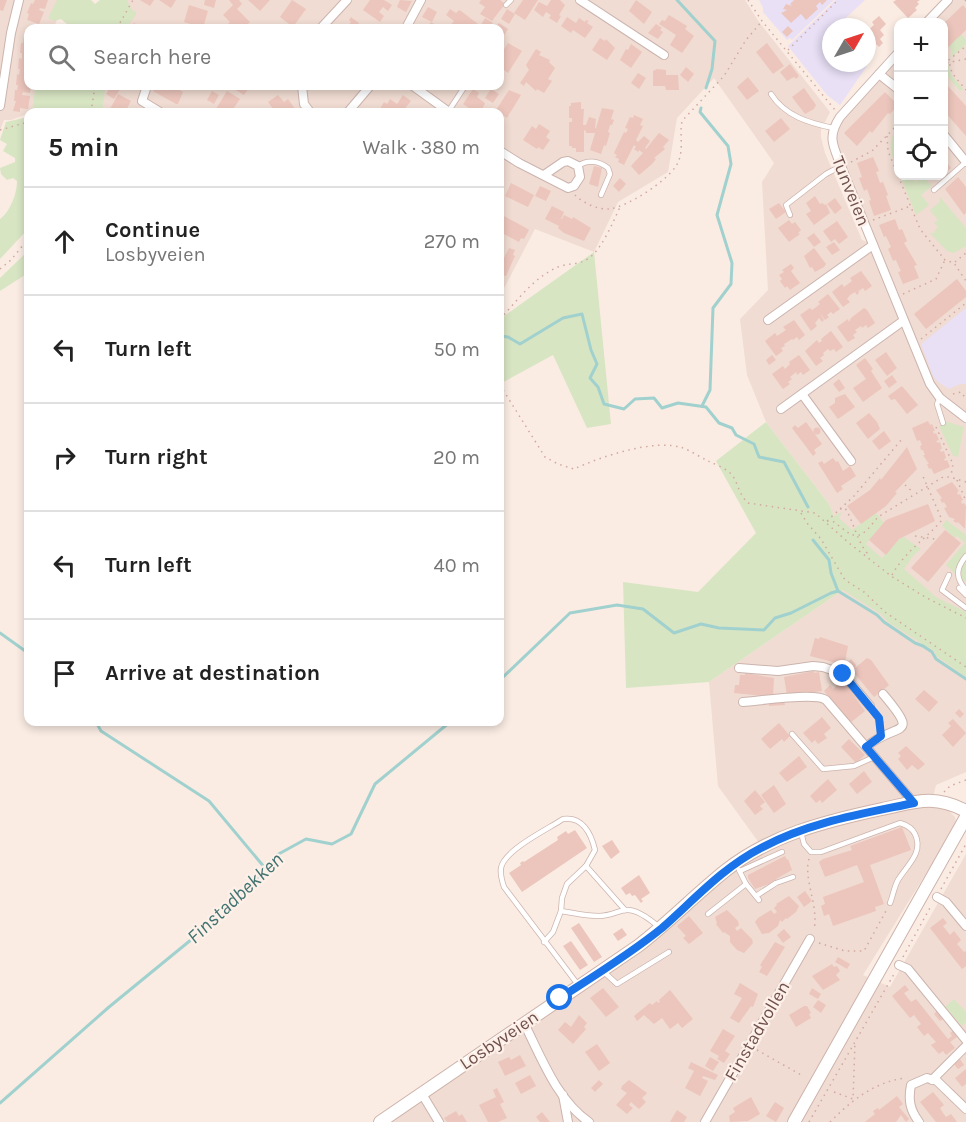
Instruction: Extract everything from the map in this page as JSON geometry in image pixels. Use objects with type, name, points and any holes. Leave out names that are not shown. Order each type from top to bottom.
[{"type":"main road","name":"Losbyveien","points":[[380,1122],[603,970],[661,928],[726,870],[738,867],[762,847],[800,830],[839,818],[914,803],[941,801],[966,811]]},
{"type":"main road","points":[[795,1122],[966,817]]},
{"type":"street","points":[[0,106],[10,33],[19,0]]},
{"type":"street","points":[[325,24],[347,0]]},
{"type":"street","points":[[408,24],[421,0]]},
{"type":"street","points":[[580,0],[664,55]]},
{"type":"street","points":[[931,18],[948,0]]},
{"type":"street","points":[[833,128],[840,117],[894,57]]},
{"type":"street","points":[[879,74],[894,86]]},
{"type":"street","points":[[146,90],[142,101],[153,108]]},
{"type":"street","points":[[302,90],[304,104],[307,108]]},
{"type":"street","points":[[351,108],[367,90]]},
{"type":"street","points":[[419,90],[443,108]]},
{"type":"street","name":"Tunveien","points":[[833,128],[831,137],[841,166],[930,384],[940,398],[966,418]]},
{"type":"street","points":[[948,140],[966,162]]},
{"type":"street","points":[[504,154],[568,188],[574,186],[580,177],[578,166],[570,161],[562,162],[544,175]]},
{"type":"street","name":"Tunveien","points":[[768,320],[873,244]]},
{"type":"street","points":[[781,409],[903,321]]},
{"type":"street","points":[[802,394],[851,462]]},
{"type":"street","points":[[739,668],[778,671],[813,666],[823,667],[843,674],[870,706]]},
{"type":"street","points":[[866,747],[881,736],[900,730],[903,724],[901,716],[884,694]]},
{"type":"street","points":[[743,702],[808,696],[822,697],[914,803]]},
{"type":"street","points":[[936,897],[946,902],[966,926]]},
{"type":"street","name":"Finstadvollen","points":[[705,1122],[810,939]]},
{"type":"street","points":[[899,965],[908,969],[966,1040]]},
{"type":"street","points":[[524,1023],[545,1066],[563,1094],[589,1122]]},
{"type":"street","points":[[917,1121],[910,1105],[911,1085],[929,1079],[966,1046]]},
{"type":"street","points":[[929,1079],[937,1081],[966,1109]]},
{"type":"street","points":[[422,1094],[439,1122]]},
{"type":"street","points":[[563,1094],[568,1122]]},
{"type":"lane","points":[[506,5],[511,0]]},
{"type":"lane","points":[[451,108],[463,90]]},
{"type":"lane","points":[[771,94],[794,117],[833,128]]},
{"type":"lane","points":[[578,166],[588,162],[609,168],[610,174],[601,195]]},
{"type":"lane","points":[[934,190],[966,162]]},
{"type":"lane","points":[[790,215],[786,205],[826,174],[841,166]]},
{"type":"lane","points":[[940,398],[938,404],[943,423]]},
{"type":"lane","points":[[966,556],[957,572],[966,590]]},
{"type":"lane","points":[[949,575],[942,590],[966,608]]},
{"type":"lane","points":[[959,588],[966,595]]},
{"type":"lane","points":[[870,706],[881,723],[881,736]]},
{"type":"lane","points":[[792,734],[823,769],[854,766],[874,757]]},
{"type":"lane","points":[[544,942],[553,932],[567,884],[586,866],[595,850],[588,830],[579,821],[571,818],[563,819],[514,850],[504,859],[501,868],[504,886],[544,942],[579,986]]},
{"type":"lane","points":[[800,830],[804,844],[811,852],[821,852],[900,823],[908,825],[914,831],[919,843],[918,850],[897,883],[890,903]]},
{"type":"lane","points":[[782,852],[738,867],[746,884],[758,898],[776,884],[793,877]]},
{"type":"lane","points":[[586,866],[625,910]]},
{"type":"lane","points":[[708,914],[746,884]]},
{"type":"lane","points":[[561,911],[608,916],[625,910],[641,914],[661,928]]},
{"type":"lane","points":[[603,970],[617,984],[669,952]]},
{"type":"path","points":[[119,24],[133,0]]},
{"type":"path","points":[[748,0],[762,21],[840,117]]},
{"type":"path","points":[[787,50],[838,0]]},
{"type":"path","points":[[568,188],[579,199],[599,208],[620,206],[667,177],[676,166],[682,143],[682,121],[724,76],[746,40],[762,21]]},
{"type":"path","points":[[948,61],[966,46]]},
{"type":"path","points":[[948,63],[966,59]]},
{"type":"path","points":[[948,65],[952,74],[966,90]]},
{"type":"path","points":[[92,108],[94,90]]},
{"type":"path","points":[[0,130],[24,123]]},
{"type":"path","points":[[841,166],[866,156],[896,126]]},
{"type":"path","points":[[887,136],[888,151],[909,207],[920,229],[945,260],[954,263],[966,281]]},
{"type":"path","points":[[504,315],[532,284],[558,267],[583,262],[591,257],[608,232],[620,206]]},
{"type":"path","points":[[864,224],[909,207]]},
{"type":"path","points":[[0,269],[24,244]]},
{"type":"path","points":[[954,263],[966,254]]},
{"type":"path","points":[[894,298],[936,279],[945,260]]},
{"type":"path","points":[[914,345],[966,303]]},
{"type":"path","points":[[504,391],[545,457],[558,464],[574,468],[590,461],[637,448],[682,447],[729,472],[735,479],[740,495],[748,503],[815,513],[891,576],[966,618]]},
{"type":"path","points":[[940,398],[961,392],[966,399]]},
{"type":"path","points":[[933,419],[952,464],[950,477]]},
{"type":"path","points":[[826,521],[854,496],[902,439]]},
{"type":"path","points":[[891,576],[915,544],[942,520],[922,474]]},
{"type":"path","points":[[826,521],[834,522],[845,532],[857,536],[865,533],[878,517],[927,485],[944,477],[966,482]]},
{"type":"path","points":[[957,479],[966,501]]},
{"type":"path","points":[[905,485],[915,494]]},
{"type":"path","points":[[837,510],[844,507],[850,515],[857,536],[867,553],[866,556]]},
{"type":"path","points":[[800,512],[821,539],[845,580],[864,592],[885,612],[966,667]]},
{"type":"path","points":[[915,536],[935,539]]},
{"type":"path","points":[[941,801],[947,788],[966,780]]},
{"type":"path","points":[[809,1122],[966,844]]},
{"type":"path","points":[[811,852],[807,867],[816,918],[810,939],[845,951],[864,951],[890,903]]},
{"type":"path","points":[[853,1099],[855,1041]]},
{"type":"path","points":[[748,1045],[803,1076]]},
{"type":"path","points":[[830,1122],[853,1099],[886,1082],[898,1079],[929,1079]]},
{"type":"path","points":[[834,1092],[853,1099]]},
{"type":"shaded area","points":[[0,0],[64,0],[55,24],[24,24],[24,90],[43,90],[40,108],[24,108],[24,115],[4,120],[0,130]]},
{"type":"shaded area","points":[[108,0],[745,0],[759,22],[830,112],[821,130],[825,153],[862,240],[872,244],[841,166],[833,128],[894,58],[894,180],[948,180],[948,18],[931,18],[948,0],[966,0],[966,772],[936,785],[931,806],[947,809],[955,817],[953,830],[863,975],[890,987],[966,854],[966,1122],[382,1122],[671,919],[762,847],[718,786],[709,682],[859,579],[829,504],[766,422],[747,375],[740,319],[768,290],[762,182],[774,163],[714,78],[677,118],[668,172],[618,202],[594,252],[535,229],[504,288],[504,108],[92,108],[94,90],[504,90],[504,24],[114,24]]},
{"type":"shaded area","points":[[759,0],[834,0],[792,40],[790,38],[787,40],[763,12]]},
{"type":"shaded area","points":[[836,0],[865,0],[846,18],[822,18],[822,72],[863,72],[840,105],[827,95],[788,46]]},
{"type":"shaded area","points":[[966,308],[966,384],[949,389],[933,376],[921,344]]},
{"type":"green space","points":[[57,0],[91,0],[95,4],[100,0],[127,0],[132,10],[136,12],[129,24],[67,24],[61,19],[54,21],[48,18]]},
{"type":"green space","points":[[961,34],[966,44],[952,57],[952,50],[949,46]]},
{"type":"green space","points":[[948,65],[951,74],[963,89],[960,91],[948,77]]},
{"type":"green space","points":[[35,90],[105,91],[103,108],[33,108]]},
{"type":"green space","points":[[24,118],[24,233],[0,259],[0,219],[12,202],[17,181],[13,178],[7,180],[1,174],[0,168],[15,162],[15,158],[3,151],[7,144],[0,140],[6,122]]},
{"type":"green space","points":[[894,134],[894,161],[892,155]]},
{"type":"green space","points":[[902,180],[916,182],[927,180],[932,186],[921,195],[929,205],[916,215]]},
{"type":"green space","points":[[939,196],[966,228],[966,246],[954,253],[947,251],[930,233],[934,233],[938,226],[934,223],[938,220],[930,210],[940,202]]},
{"type":"green space","points":[[594,252],[611,424],[587,428],[553,355],[504,382],[504,316]]},
{"type":"green space","points":[[24,255],[24,276],[0,291],[0,278]]},
{"type":"green space","points":[[766,422],[829,504],[834,516],[842,512],[839,518],[852,530],[876,513],[884,523],[866,544],[882,558],[899,539],[904,537],[921,549],[904,569],[936,597],[966,612],[966,677],[935,655],[935,652],[843,590],[709,682],[626,688],[623,582],[698,592],[756,533],[716,461]]},
{"type":"green space","points":[[948,422],[964,427],[958,457],[953,456],[939,426]]},
{"type":"green space","points":[[946,520],[966,535],[966,583],[946,565],[965,543],[957,536],[955,538],[942,526]]},
{"type":"green space","points":[[954,999],[966,1012],[966,1022],[962,1026],[945,1007]]},
{"type":"building","points":[[0,0],[7,0],[3,11],[0,10]]},
{"type":"building","points":[[35,0],[48,0],[45,9],[40,8],[39,10],[44,12],[39,24],[27,20],[31,3],[33,4]]},
{"type":"building","points":[[140,0],[154,0],[150,6]]},
{"type":"building","points":[[159,0],[176,0],[171,8]]},
{"type":"building","points":[[205,0],[216,0],[214,8],[204,5]]},
{"type":"building","points":[[229,0],[239,0],[242,4],[237,9],[250,22],[228,24],[230,22],[223,15],[233,5]]},
{"type":"building","points":[[248,0],[270,0],[260,11]]},
{"type":"building","points":[[292,0],[306,9],[295,24],[289,24],[280,17]]},
{"type":"building","points":[[370,0],[384,0],[392,5],[388,11],[383,7],[379,12],[384,16],[380,22],[363,10]]},
{"type":"building","points":[[400,0],[412,1],[406,12],[397,7]]},
{"type":"building","points":[[481,0],[500,0],[505,4],[492,21],[480,14],[485,7],[479,3]]},
{"type":"building","points":[[523,0],[538,0],[525,20],[514,13]]},
{"type":"building","points":[[551,0],[560,0],[565,5],[557,23],[549,18],[551,15],[546,12],[543,17],[534,10],[539,2],[547,6]]},
{"type":"building","points":[[636,0],[652,12],[644,24],[629,11]]},
{"type":"building","points":[[794,0],[827,0],[822,5],[820,2],[816,6],[818,9],[806,20],[801,14],[791,23],[781,13],[787,10],[783,9],[786,4],[792,6],[790,4]]},
{"type":"building","points":[[920,0],[915,8],[917,10],[908,18],[893,2]]},
{"type":"building","points":[[189,5],[208,11],[204,24],[184,22]]},
{"type":"building","points":[[963,5],[966,9],[966,30],[948,47],[948,19]]},
{"type":"building","points":[[428,7],[437,12],[432,22],[422,17]]},
{"type":"building","points":[[450,9],[456,13],[459,10],[478,24],[452,24],[454,21],[446,15]]},
{"type":"building","points":[[507,9],[515,14],[509,24],[501,19]]},
{"type":"building","points":[[669,15],[687,26],[685,29],[694,36],[682,53],[670,45],[676,35],[659,24]]},
{"type":"building","points":[[879,16],[886,24],[880,30],[884,35],[880,39],[883,43],[879,47],[876,44],[876,19]]},
{"type":"building","points":[[351,17],[359,23],[350,24]]},
{"type":"building","points":[[567,17],[576,23],[579,18],[585,22],[589,21],[587,23],[593,27],[585,38],[573,30],[571,33],[561,26]]},
{"type":"building","points":[[485,18],[493,23],[492,24],[482,24]]},
{"type":"building","points":[[656,24],[662,28],[660,30],[663,32],[658,39],[648,33]]},
{"type":"building","points":[[788,26],[793,31],[787,37],[782,32]]},
{"type":"building","points":[[24,37],[24,90],[30,90],[30,93],[23,92],[22,95],[30,96],[28,108],[20,108],[20,112],[13,111],[16,101],[14,101],[15,90],[18,85],[16,85],[17,74],[19,75],[20,69],[18,69],[19,58],[22,59],[21,43]]},
{"type":"building","points":[[600,38],[605,41],[606,39],[615,48],[607,60],[592,50]]},
{"type":"building","points":[[508,43],[522,51],[508,73],[504,70],[504,50]]},
{"type":"building","points":[[767,43],[784,66],[773,74],[756,52]]},
{"type":"building","points":[[631,44],[642,52],[631,68],[620,60]]},
{"type":"building","points":[[536,49],[541,52],[539,55],[550,60],[549,62],[555,68],[548,79],[552,81],[544,93],[537,89],[536,91],[526,82],[524,86],[520,83],[529,70],[526,65]]},
{"type":"building","points":[[790,64],[799,76],[787,81],[780,72]]},
{"type":"building","points":[[686,67],[694,74],[688,82],[680,75]]},
{"type":"building","points":[[666,70],[666,75],[678,75],[679,90],[666,90],[665,86],[653,86],[653,71]]},
{"type":"building","points":[[638,73],[646,78],[639,89],[631,83]]},
{"type":"building","points":[[748,77],[759,91],[747,100],[737,87]]},
{"type":"building","points":[[948,86],[966,106],[966,136],[948,116]]},
{"type":"building","points":[[804,88],[816,105],[814,109],[805,114],[792,97]]},
{"type":"building","points":[[108,90],[119,90],[114,99],[106,94]]},
{"type":"building","points":[[179,90],[183,92],[176,104],[153,91]]},
{"type":"building","points":[[236,90],[247,90],[244,95]]},
{"type":"building","points":[[472,90],[479,93],[477,97],[485,103],[483,108],[469,108],[463,104]]},
{"type":"building","points":[[490,90],[499,94],[493,103],[485,98]]},
{"type":"building","points":[[509,90],[521,95],[507,118],[504,116],[504,108],[497,108]]},
{"type":"building","points":[[212,91],[219,95],[214,104],[207,100]]},
{"type":"building","points":[[227,91],[240,99],[234,108],[217,108]]},
{"type":"building","points":[[885,92],[894,101],[894,110],[857,146],[844,133]]},
{"type":"building","points":[[118,94],[131,101],[127,108],[111,108]]},
{"type":"building","points":[[278,95],[284,102],[288,99],[294,108],[272,108],[268,102]]},
{"type":"building","points":[[403,95],[411,101],[405,108],[381,108],[384,102],[387,104],[390,99],[397,104]]},
{"type":"building","points":[[581,102],[581,109],[584,109],[583,125],[586,125],[589,117],[596,119],[595,128],[602,108],[614,110],[611,119],[614,120],[610,125],[606,146],[604,145],[601,154],[590,150],[595,133],[586,133],[584,130],[584,152],[576,152],[576,148],[569,146],[569,122],[572,122],[572,118],[569,118],[569,106],[571,103]]},
{"type":"building","points":[[634,115],[643,119],[640,125],[643,126],[636,140],[638,142],[644,136],[650,141],[646,149],[659,133],[669,140],[663,147],[665,149],[639,175],[631,166],[643,153],[634,149],[636,147],[634,145],[624,165],[618,162],[619,159],[614,153],[624,132],[626,133],[628,129],[625,128],[630,117],[633,118]]},
{"type":"building","points":[[781,118],[790,129],[774,142],[765,131]]},
{"type":"building","points":[[539,124],[550,131],[546,137],[550,140],[543,150],[523,140],[532,126],[536,129]]},
{"type":"building","points":[[873,157],[879,171],[876,172],[880,183],[883,182],[888,195],[886,196],[891,210],[874,216],[867,189],[864,191],[859,178],[862,177],[857,163]]},
{"type":"building","points":[[594,166],[602,168],[598,187],[589,184]]},
{"type":"building","points":[[958,177],[966,187],[966,213],[964,215],[945,189]]},
{"type":"building","points":[[620,178],[626,184],[619,192],[613,186]]},
{"type":"building","points":[[511,183],[534,195],[528,207],[505,196]]},
{"type":"building","points":[[540,186],[551,191],[546,201],[535,196]]},
{"type":"building","points":[[815,196],[820,204],[826,204],[830,213],[814,225],[806,214],[811,211],[806,203]]},
{"type":"building","points":[[835,198],[842,208],[835,214],[827,204]]},
{"type":"building","points":[[779,203],[786,212],[776,219],[769,209]]},
{"type":"building","points":[[552,206],[564,212],[561,219],[564,215],[572,219],[573,217],[591,228],[584,241],[564,233],[558,228],[559,226],[545,219]]},
{"type":"building","points":[[504,216],[529,230],[524,239],[521,238],[519,242],[504,234]]},
{"type":"building","points":[[895,219],[907,241],[904,243],[917,265],[914,266],[919,278],[903,284],[898,272],[901,271],[896,260],[893,261],[888,249],[891,247],[879,225]]},
{"type":"building","points":[[789,220],[792,224],[795,222],[801,230],[798,233],[800,234],[789,242],[778,228]]},
{"type":"building","points":[[837,221],[848,237],[839,244],[835,239],[831,242],[823,231]]},
{"type":"building","points":[[814,233],[821,242],[814,247],[807,238]]},
{"type":"building","points":[[834,242],[840,250],[832,255],[826,247]]},
{"type":"building","points":[[509,248],[515,250],[513,255],[515,256],[506,276],[504,275],[504,258]]},
{"type":"building","points":[[814,248],[826,264],[815,272],[812,267],[810,268],[804,256]]},
{"type":"building","points":[[791,264],[794,268],[791,271],[800,283],[790,290],[787,286],[785,288],[779,275]]},
{"type":"building","points":[[861,271],[872,286],[865,291],[863,288],[859,291],[858,289],[859,293],[857,295],[855,292],[850,295],[847,299],[850,302],[843,307],[832,292],[842,284],[844,287],[852,281],[850,278]]},
{"type":"building","points":[[957,279],[966,291],[966,297],[926,329],[914,314]]},
{"type":"building","points":[[828,294],[840,309],[833,314],[831,312],[825,320],[819,312],[824,320],[822,322],[819,318],[815,323],[817,326],[811,331],[800,315],[810,308],[812,310],[815,308],[820,304],[818,302]]},
{"type":"building","points":[[864,308],[875,323],[868,328],[866,325],[855,330],[857,332],[853,335],[855,338],[848,342],[837,327],[848,319],[849,322]]},
{"type":"building","points":[[794,320],[805,335],[799,340],[797,337],[784,344],[785,346],[781,348],[783,351],[776,356],[765,341],[775,333],[777,336],[786,330],[783,327]]},
{"type":"building","points":[[831,331],[843,347],[836,352],[834,349],[830,351],[828,349],[820,358],[823,361],[816,366],[805,351],[817,340],[819,343],[822,341],[821,339]]},
{"type":"building","points":[[886,352],[897,368],[887,376],[875,360]]},
{"type":"building","points":[[772,355],[776,360],[769,365],[766,360]]},
{"type":"building","points":[[799,355],[810,370],[803,375],[801,372],[797,375],[796,372],[790,377],[792,379],[788,382],[790,384],[783,389],[772,374],[783,366],[785,369],[790,364],[789,362]]},
{"type":"building","points":[[865,358],[882,388],[863,402],[853,388],[866,379],[856,365]]},
{"type":"building","points":[[892,375],[897,382],[889,388],[884,381]]},
{"type":"building","points":[[839,379],[845,388],[839,392],[833,384]]},
{"type":"building","points":[[902,386],[918,405],[907,414],[895,399],[891,400],[888,396]]},
{"type":"building","points":[[845,394],[855,407],[838,419],[829,407],[835,403],[835,398]]},
{"type":"building","points":[[869,413],[880,429],[868,439],[856,423]]},
{"type":"building","points":[[928,421],[930,425],[932,424],[934,434],[936,433],[939,440],[936,441],[940,442],[941,452],[944,451],[946,458],[944,459],[950,467],[934,474],[931,468],[929,469],[927,464],[929,464],[921,450],[920,440],[917,441],[912,428]]},
{"type":"building","points":[[806,422],[822,444],[814,450],[816,453],[813,456],[792,428],[795,425],[798,428]]},
{"type":"building","points":[[817,427],[821,431],[817,435],[813,431]]},
{"type":"building","points":[[884,431],[891,441],[879,450],[872,441]]},
{"type":"building","points":[[907,447],[917,469],[895,492],[897,493],[886,506],[861,524],[847,506],[870,490],[880,478],[881,480]]},
{"type":"building","points":[[833,458],[836,462],[838,461],[843,471],[850,466],[856,476],[841,486],[843,489],[837,493],[818,463],[822,461],[824,464]]},
{"type":"building","points":[[952,482],[959,491],[957,492],[963,500],[962,504],[966,506],[965,529],[958,522],[953,521],[955,519],[949,517],[944,508],[947,507],[944,502],[942,503],[940,499],[942,498],[936,490]]},
{"type":"building","points":[[928,504],[935,521],[899,539],[886,555],[869,540],[886,520]]},
{"type":"building","points":[[945,530],[961,543],[928,582],[911,568]]},
{"type":"building","points":[[820,637],[848,646],[845,662],[851,659],[856,665],[855,668],[867,658],[871,660],[889,685],[874,697],[851,669],[849,671],[844,665],[810,656],[815,638]]},
{"type":"building","points":[[814,671],[814,673],[819,672],[822,691],[787,696],[784,677]]},
{"type":"building","points":[[745,673],[774,678],[773,697],[734,693],[735,685],[739,685],[740,675],[745,675]]},
{"type":"building","points":[[841,682],[847,686],[865,711],[850,723],[824,691],[830,685],[833,689]]},
{"type":"building","points":[[924,690],[938,702],[929,712],[915,699]]},
{"type":"building","points":[[784,702],[785,705],[769,706],[769,703]]},
{"type":"building","points":[[959,709],[964,714],[960,718],[955,713]]},
{"type":"building","points":[[822,717],[831,728],[824,734],[827,738],[818,744],[815,740],[812,743],[803,733]]},
{"type":"building","points":[[953,719],[966,733],[953,747],[942,735],[951,726],[948,723]]},
{"type":"building","points":[[779,723],[790,736],[784,742],[782,739],[770,749],[761,739]]},
{"type":"building","points":[[849,739],[865,755],[856,763],[841,747]]},
{"type":"building","points":[[906,746],[925,764],[918,770],[912,765],[907,770],[898,759],[901,756],[898,753]]},
{"type":"building","points":[[799,756],[807,767],[787,782],[779,773]]},
{"type":"building","points":[[864,771],[872,782],[857,794],[849,784]]},
{"type":"building","points":[[828,779],[837,790],[822,803],[820,800],[816,803],[810,796]]},
{"type":"building","points":[[774,785],[786,804],[774,813],[761,795]]},
{"type":"building","points":[[755,790],[765,802],[760,806],[763,809],[755,815],[744,801]]},
{"type":"building","points":[[902,827],[911,850],[870,865],[884,904],[875,907],[876,911],[833,926],[829,914],[824,916],[821,906],[825,904],[823,897],[864,882],[857,865],[825,877],[819,862],[852,850],[850,846]]},
{"type":"building","points":[[575,830],[587,848],[522,892],[509,873],[521,865],[520,863],[558,840],[557,837],[566,831],[568,834]]},
{"type":"building","points":[[612,840],[620,852],[611,859],[602,846]]},
{"type":"building","points":[[785,856],[792,870],[776,879],[777,881],[755,889],[748,875]]},
{"type":"building","points":[[639,875],[650,893],[641,899],[643,901],[641,903],[635,895],[632,896],[630,893],[626,895],[621,888]]},
{"type":"building","points":[[805,891],[812,901],[804,907],[797,897]]},
{"type":"building","points":[[789,896],[799,906],[796,912],[782,922],[780,920],[778,926],[769,933],[762,934],[755,922],[771,910],[774,914],[777,912],[774,908],[776,904]]},
{"type":"building","points":[[727,910],[738,921],[739,925],[735,928],[737,931],[741,928],[752,939],[753,943],[744,953],[737,950],[730,942],[730,936],[723,933],[716,924],[715,917]]},
{"type":"building","points":[[689,916],[703,933],[689,944],[683,938],[686,936],[677,926]]},
{"type":"building","points":[[943,918],[947,923],[943,926],[950,935],[954,931],[961,940],[957,944],[964,952],[966,951],[966,966],[962,969],[930,928]]},
{"type":"building","points":[[579,923],[602,957],[594,962],[571,928]]},
{"type":"building","points":[[622,928],[627,935],[618,941],[613,934]]},
{"type":"building","points":[[784,929],[791,937],[783,943],[777,935]]},
{"type":"building","points":[[571,941],[588,965],[580,970],[563,946]]},
{"type":"building","points":[[775,942],[785,947],[767,976],[759,972],[762,967],[760,965]]},
{"type":"building","points":[[838,957],[850,964],[847,969],[835,962]]},
{"type":"building","points":[[832,964],[840,971],[836,975],[840,980],[823,990],[812,976]]},
{"type":"building","points":[[740,983],[758,994],[753,1007],[751,1006],[739,1023],[730,1018],[742,998],[734,994]]},
{"type":"building","points":[[905,985],[909,990],[904,993],[911,1002],[916,999],[948,1039],[952,1036],[950,1033],[953,1031],[957,1037],[950,1042],[955,1048],[946,1055],[943,1051],[939,1054],[931,1045],[936,1042],[928,1033],[924,1036],[917,1027],[921,1024],[914,1015],[910,1018],[892,996]]},
{"type":"building","points":[[603,988],[619,1007],[606,1017],[590,998]]},
{"type":"building","points":[[812,988],[821,994],[818,999],[809,994]]},
{"type":"building","points":[[670,990],[693,1019],[682,1028],[678,1023],[670,1029],[662,1018],[654,1024],[644,1015],[637,1021],[634,1016],[650,1003],[652,1005],[657,1001],[660,1002],[659,1000]]},
{"type":"building","points":[[818,1000],[826,1005],[821,1013],[813,1007]]},
{"type":"building","points":[[807,1006],[811,1018],[796,1027],[789,1015]]},
{"type":"building","points":[[937,1011],[943,1019],[940,1021],[934,1014]]},
{"type":"building","points":[[579,1015],[587,1023],[584,1027],[586,1029],[573,1044],[558,1030],[565,1022],[571,1027]]},
{"type":"building","points":[[723,1029],[735,1036],[725,1051],[730,1054],[724,1063],[717,1059],[719,1056],[710,1051]]},
{"type":"building","points":[[597,1044],[610,1063],[599,1071],[585,1052]]},
{"type":"building","points":[[520,1055],[526,1066],[505,1076],[498,1062],[509,1057],[511,1060]]},
{"type":"building","points":[[710,1057],[719,1062],[713,1071],[705,1066]]},
{"type":"building","points":[[960,1059],[964,1065],[958,1069],[954,1064]]},
{"type":"building","points":[[691,1062],[718,1075],[715,1080],[703,1076],[702,1078],[708,1081],[700,1096],[685,1088],[694,1071],[688,1068]]},
{"type":"building","points":[[966,1069],[966,1084],[962,1087],[955,1078]]},
{"type":"building","points":[[530,1075],[536,1086],[521,1094],[515,1083]]},
{"type":"building","points":[[599,1080],[603,1084],[595,1092],[591,1088]]},
{"type":"building","points":[[629,1080],[647,1093],[642,1098],[646,1102],[639,1109],[631,1102],[629,1105],[633,1108],[627,1114],[616,1105],[627,1093],[621,1089]]},
{"type":"building","points":[[497,1088],[504,1102],[500,1104],[507,1118],[498,1122],[488,1122],[479,1105],[496,1097],[493,1090]]},
{"type":"building","points":[[933,1092],[944,1105],[940,1108],[946,1117],[951,1114],[957,1122],[936,1122],[920,1102]]},
{"type":"building","points":[[897,1096],[903,1104],[899,1107],[909,1119],[906,1122],[901,1115],[896,1122],[865,1122],[875,1114],[873,1111],[878,1108],[879,1110]]},
{"type":"building","points":[[751,1097],[760,1114],[748,1121],[730,1122],[729,1116],[735,1112],[733,1108]]},
{"type":"building","points":[[775,1102],[784,1108],[776,1122],[766,1116]]},
{"type":"building","points":[[677,1110],[687,1117],[684,1122],[670,1122]]},
{"type":"building","points":[[456,1111],[459,1116],[462,1114],[467,1122],[447,1122],[444,1118]]},
{"type":"building","points":[[542,1112],[550,1122],[540,1122],[536,1117]]},
{"type":"waterway","points":[[677,0],[715,41],[712,69],[706,88]]},
{"type":"waterway","points":[[701,108],[700,112],[728,146],[731,164],[717,215],[732,263],[731,284],[713,308],[710,390],[702,406]]},
{"type":"waterway","points":[[504,336],[520,344],[563,318],[582,314],[597,364],[590,378],[598,387],[604,404],[624,409],[635,399],[654,398],[662,408],[678,403],[706,407],[719,423],[732,428],[736,435],[754,444],[759,457],[784,462],[808,507]]},
{"type":"waterway","points":[[813,540],[829,560],[838,591]]},
{"type":"waterway","name":"Finstadbekken","points":[[504,676],[570,613],[617,605],[643,609],[674,633],[701,624],[719,628],[764,630],[775,618],[838,591],[932,652],[936,659],[966,679]]},
{"type":"waterway","points":[[0,633],[24,650]]},
{"type":"waterway","points":[[98,726],[101,731],[209,801],[265,868]]},
{"type":"waterway","name":"Finstadbekken","points":[[0,1103],[109,1007],[192,939],[204,924],[252,884],[275,856],[306,839],[332,844],[351,834],[375,784],[445,726]]},
{"type":"route","points":[[560,998],[638,946],[726,870],[762,847],[800,830],[839,818],[914,803],[866,747],[881,736],[881,723],[843,674]]}]
